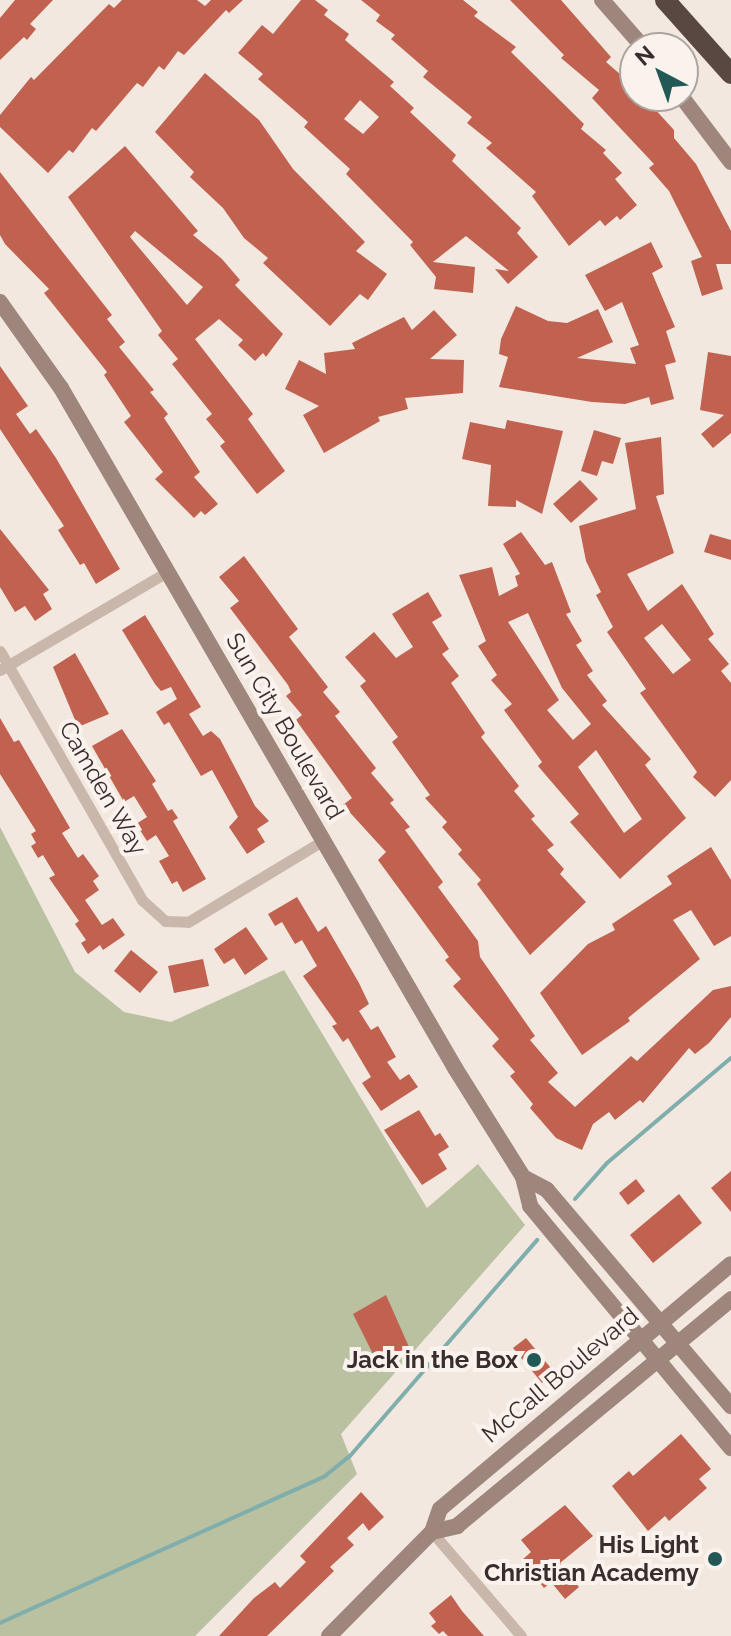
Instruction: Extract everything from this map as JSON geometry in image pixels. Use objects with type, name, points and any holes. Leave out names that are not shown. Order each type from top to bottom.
[{"type":"highway","points":[[665,0],[731,74]]},
{"type":"street","points":[[602,0],[630,32]]},
{"type":"street","points":[[693,112],[731,162]]},
{"type":"street","name":"Sun City Boulevard","points":[[0,302],[61,388],[523,1177],[530,1206],[731,1448]]},
{"type":"street","points":[[4,667],[167,572]]},
{"type":"street","name":"Camden Way","points":[[0,651],[4,667],[142,900],[165,921],[188,922],[324,840]]},
{"type":"street","name":"Sun City Boulevard","points":[[523,1177],[547,1190],[731,1406]]},
{"type":"street","name":"McCall Boulevard","points":[[329,1636],[432,1532],[440,1509],[731,1264]]},
{"type":"street","name":"McCall Boulevard","points":[[432,1532],[457,1526],[731,1299]]},
{"type":"street","points":[[432,1532],[521,1636]]},
{"type":"green space","points":[[0,827],[75,972],[124,1012],[171,1022],[284,970],[427,1208],[478,1164],[525,1225],[341,1434],[357,1474],[195,1636],[0,1636]]},
{"type":"building","points":[[15,0],[53,0],[30,24],[36,29],[27,40],[24,37],[0,60],[0,18]]},
{"type":"building","points":[[122,0],[197,0],[205,6],[211,0],[243,0],[229,13],[226,10],[184,55],[178,51],[164,70],[159,66],[143,87],[137,83],[96,131],[92,128],[73,153],[69,150],[48,173],[0,127],[0,115],[31,77],[34,80],[109,4],[114,8]]},
{"type":"building","points":[[301,0],[315,0],[328,10],[324,15],[349,34],[345,40],[394,82],[390,86],[414,108],[410,112],[456,155],[452,161],[521,228],[517,233],[538,257],[508,284],[495,269],[509,271],[466,236],[433,262],[475,267],[473,293],[434,289],[436,277],[410,245],[413,242],[346,174],[350,169],[304,127],[308,122],[258,79],[263,74],[238,53],[262,25],[273,34]],"holes":[[[360,100],[379,117],[363,134],[344,119]]]},
{"type":"building","points":[[361,0],[463,0],[478,12],[474,16],[516,47],[511,52],[584,124],[581,129],[606,150],[603,153],[622,173],[615,179],[637,205],[620,220],[617,216],[605,226],[600,220],[569,246],[532,196],[536,192],[486,148],[492,143],[467,123],[472,117],[423,77],[428,71],[391,39],[395,35],[376,21],[380,15]]},
{"type":"building","points":[[510,0],[561,0],[611,57],[606,62],[619,73],[619,112],[658,112],[674,130],[674,138],[696,164],[731,231],[731,264],[716,264],[723,289],[702,296],[691,261],[702,257],[669,191],[649,168],[654,164],[592,98],[599,90],[561,58],[564,55]]},
{"type":"building","points":[[205,73],[259,120],[293,169],[365,242],[356,251],[387,274],[368,300],[360,294],[330,326],[263,263],[268,258],[244,238],[223,208],[190,177],[194,172],[155,132]]},
{"type":"building","points":[[125,146],[198,231],[193,235],[222,259],[240,280],[235,285],[283,334],[266,357],[263,353],[255,361],[238,345],[243,340],[219,319],[195,339],[253,414],[248,419],[285,471],[257,494],[220,446],[225,442],[206,419],[212,414],[172,364],[178,359],[158,335],[162,331],[68,197]],"holes":[[[135,231],[203,287],[187,305],[130,237]]]},
{"type":"building","points":[[0,172],[112,315],[107,319],[125,342],[119,347],[154,390],[150,392],[168,414],[164,418],[200,472],[194,477],[218,504],[205,515],[201,511],[194,518],[155,479],[163,472],[124,422],[131,416],[104,375],[107,372],[44,293],[49,289],[5,244],[0,235]]},
{"type":"building","points":[[651,242],[663,267],[652,273],[675,327],[666,331],[676,362],[665,365],[674,399],[651,405],[649,397],[625,404],[592,402],[499,387],[508,357],[499,354],[501,339],[516,306],[548,321],[567,323],[598,309],[613,342],[577,358],[636,364],[630,348],[639,345],[622,302],[605,311],[585,275]]},
{"type":"building","points":[[434,310],[457,335],[430,359],[464,360],[463,393],[405,398],[408,409],[378,417],[380,421],[324,453],[303,415],[319,406],[285,389],[299,360],[326,374],[324,353],[355,349],[352,343],[404,317],[412,330]]},
{"type":"building","points":[[708,352],[731,356],[731,433],[713,448],[701,434],[724,415],[700,410]]},
{"type":"building","points":[[0,366],[28,406],[16,414],[30,434],[36,429],[56,458],[120,569],[96,584],[58,530],[64,526],[0,429]]},
{"type":"building","points":[[507,420],[563,431],[542,514],[516,500],[516,507],[488,506],[491,465],[462,459],[470,422],[505,429]]},
{"type":"building","points":[[594,430],[621,438],[613,464],[602,461],[597,476],[581,471]]},
{"type":"building","points":[[661,437],[664,494],[656,496],[674,553],[627,574],[648,611],[682,584],[714,634],[708,639],[729,664],[721,671],[731,683],[731,780],[715,797],[693,777],[697,772],[640,693],[646,689],[607,632],[613,627],[596,595],[601,592],[586,561],[579,526],[636,509],[625,443]],"holes":[[[662,624],[691,660],[673,674],[644,638]]]},
{"type":"building","points":[[580,480],[598,499],[571,523],[553,504]]},
{"type":"building","points":[[0,529],[49,590],[43,594],[52,609],[35,621],[25,606],[15,612],[0,587]]},
{"type":"building","points":[[521,532],[545,565],[552,562],[571,612],[566,614],[582,641],[576,645],[593,671],[587,675],[607,701],[602,705],[651,759],[645,765],[686,818],[620,879],[570,822],[579,814],[538,766],[542,762],[504,710],[512,704],[491,680],[497,675],[478,646],[486,641],[459,575],[492,567],[499,596],[518,586],[515,576],[520,574],[503,544]],"holes":[[[528,613],[562,688],[591,724],[573,740],[547,710],[559,700],[508,622]],[[596,750],[642,819],[624,833],[578,767]]]},
{"type":"building","points":[[710,534],[731,540],[731,560],[704,552]]},
{"type":"building","points":[[244,556],[298,629],[289,637],[328,687],[323,692],[340,712],[335,716],[376,768],[371,773],[394,800],[390,803],[410,827],[405,830],[443,882],[438,887],[478,941],[480,957],[535,1036],[530,1040],[558,1073],[548,1082],[575,1107],[631,1056],[637,1061],[713,990],[731,986],[731,1017],[709,1043],[695,1054],[689,1048],[643,1103],[640,1100],[615,1120],[609,1112],[593,1124],[582,1150],[556,1138],[530,1108],[533,1104],[510,1076],[515,1072],[492,1046],[499,1039],[453,986],[461,979],[445,960],[449,957],[378,860],[386,852],[343,805],[352,798],[296,720],[302,715],[286,696],[291,692],[288,685],[230,608],[239,601],[219,577]]},
{"type":"building","points":[[428,592],[442,616],[432,622],[449,649],[442,654],[459,676],[451,683],[485,733],[481,737],[519,786],[514,791],[535,816],[531,819],[554,845],[547,850],[564,869],[560,874],[586,902],[530,955],[477,884],[481,880],[458,854],[462,850],[442,827],[447,822],[425,798],[430,795],[392,742],[398,737],[360,686],[366,681],[345,657],[374,632],[396,658],[413,647],[392,614]]},
{"type":"building","points":[[145,615],[201,707],[189,714],[203,736],[211,731],[220,739],[255,806],[269,821],[257,829],[265,842],[247,854],[229,827],[238,817],[212,770],[201,776],[169,722],[164,725],[156,712],[177,699],[171,687],[161,691],[155,684],[122,630]]},
{"type":"building","points":[[75,653],[109,714],[78,727],[53,667]]},
{"type":"building","points":[[0,718],[14,742],[19,740],[70,828],[62,833],[78,858],[83,854],[99,876],[93,881],[99,890],[85,900],[102,925],[113,918],[125,935],[103,950],[100,945],[88,954],[81,943],[86,940],[75,924],[79,921],[49,878],[55,875],[43,855],[38,858],[31,846],[36,843],[31,834],[36,831],[0,774]]},
{"type":"building","points":[[122,729],[156,781],[152,784],[168,811],[172,809],[178,818],[173,821],[206,879],[183,892],[177,881],[172,884],[159,861],[169,856],[156,835],[147,841],[136,824],[147,817],[134,796],[124,802],[92,746]]},
{"type":"building","points":[[711,847],[731,880],[731,936],[714,946],[691,910],[673,920],[700,959],[628,1018],[630,1021],[582,1055],[540,993],[588,944],[615,930],[612,924],[672,884],[667,876]]},
{"type":"building","points":[[297,897],[318,932],[326,926],[359,983],[369,1004],[359,1011],[371,1030],[378,1026],[396,1057],[387,1062],[400,1080],[409,1074],[418,1087],[381,1111],[362,1083],[371,1077],[348,1038],[343,1042],[332,1026],[337,1024],[303,976],[317,966],[302,940],[295,944],[282,922],[275,926],[268,914]]},
{"type":"building","points":[[246,927],[268,959],[245,975],[234,958],[224,964],[214,949]]},
{"type":"building","points":[[131,950],[158,972],[140,993],[114,971]]},
{"type":"building","points":[[203,959],[209,986],[174,993],[168,966]]},
{"type":"building","points":[[419,1110],[435,1136],[440,1133],[449,1147],[438,1154],[447,1169],[422,1185],[384,1130]]},
{"type":"building","points":[[731,1171],[731,1212],[711,1188]]},
{"type":"building","points":[[636,1179],[645,1191],[628,1205],[619,1193]]},
{"type":"building","points":[[679,1194],[702,1223],[653,1263],[630,1235]]},
{"type":"building","points":[[386,1295],[409,1347],[377,1362],[353,1314]]},
{"type":"building","name":"Jack in the Box","points":[[526,1338],[555,1373],[542,1383],[513,1348]]},
{"type":"building","points":[[681,1434],[711,1469],[699,1479],[707,1488],[669,1521],[665,1516],[648,1531],[612,1486],[629,1471],[633,1476]]},
{"type":"building","points":[[361,1492],[384,1517],[369,1531],[363,1523],[347,1538],[354,1545],[330,1567],[334,1571],[267,1636],[219,1636],[254,1598],[275,1582],[280,1588],[306,1562],[300,1556]]},
{"type":"building","points":[[565,1505],[593,1536],[560,1563],[579,1587],[565,1599],[551,1582],[544,1588],[522,1560],[531,1552],[521,1540]]},
{"type":"building","points":[[451,1595],[484,1636],[448,1636],[443,1631],[439,1634],[431,1626],[436,1622],[429,1613]]},
{"type":"waterway","points":[[575,1199],[607,1163],[731,1058]]},
{"type":"waterway","points":[[0,1623],[325,1476],[350,1456],[537,1240]]},
{"type":"place","name":"Jack in the Box","points":[[534,1360]]},
{"type":"place","name":"His Light Christian Academy","points":[[715,1559]]}]
